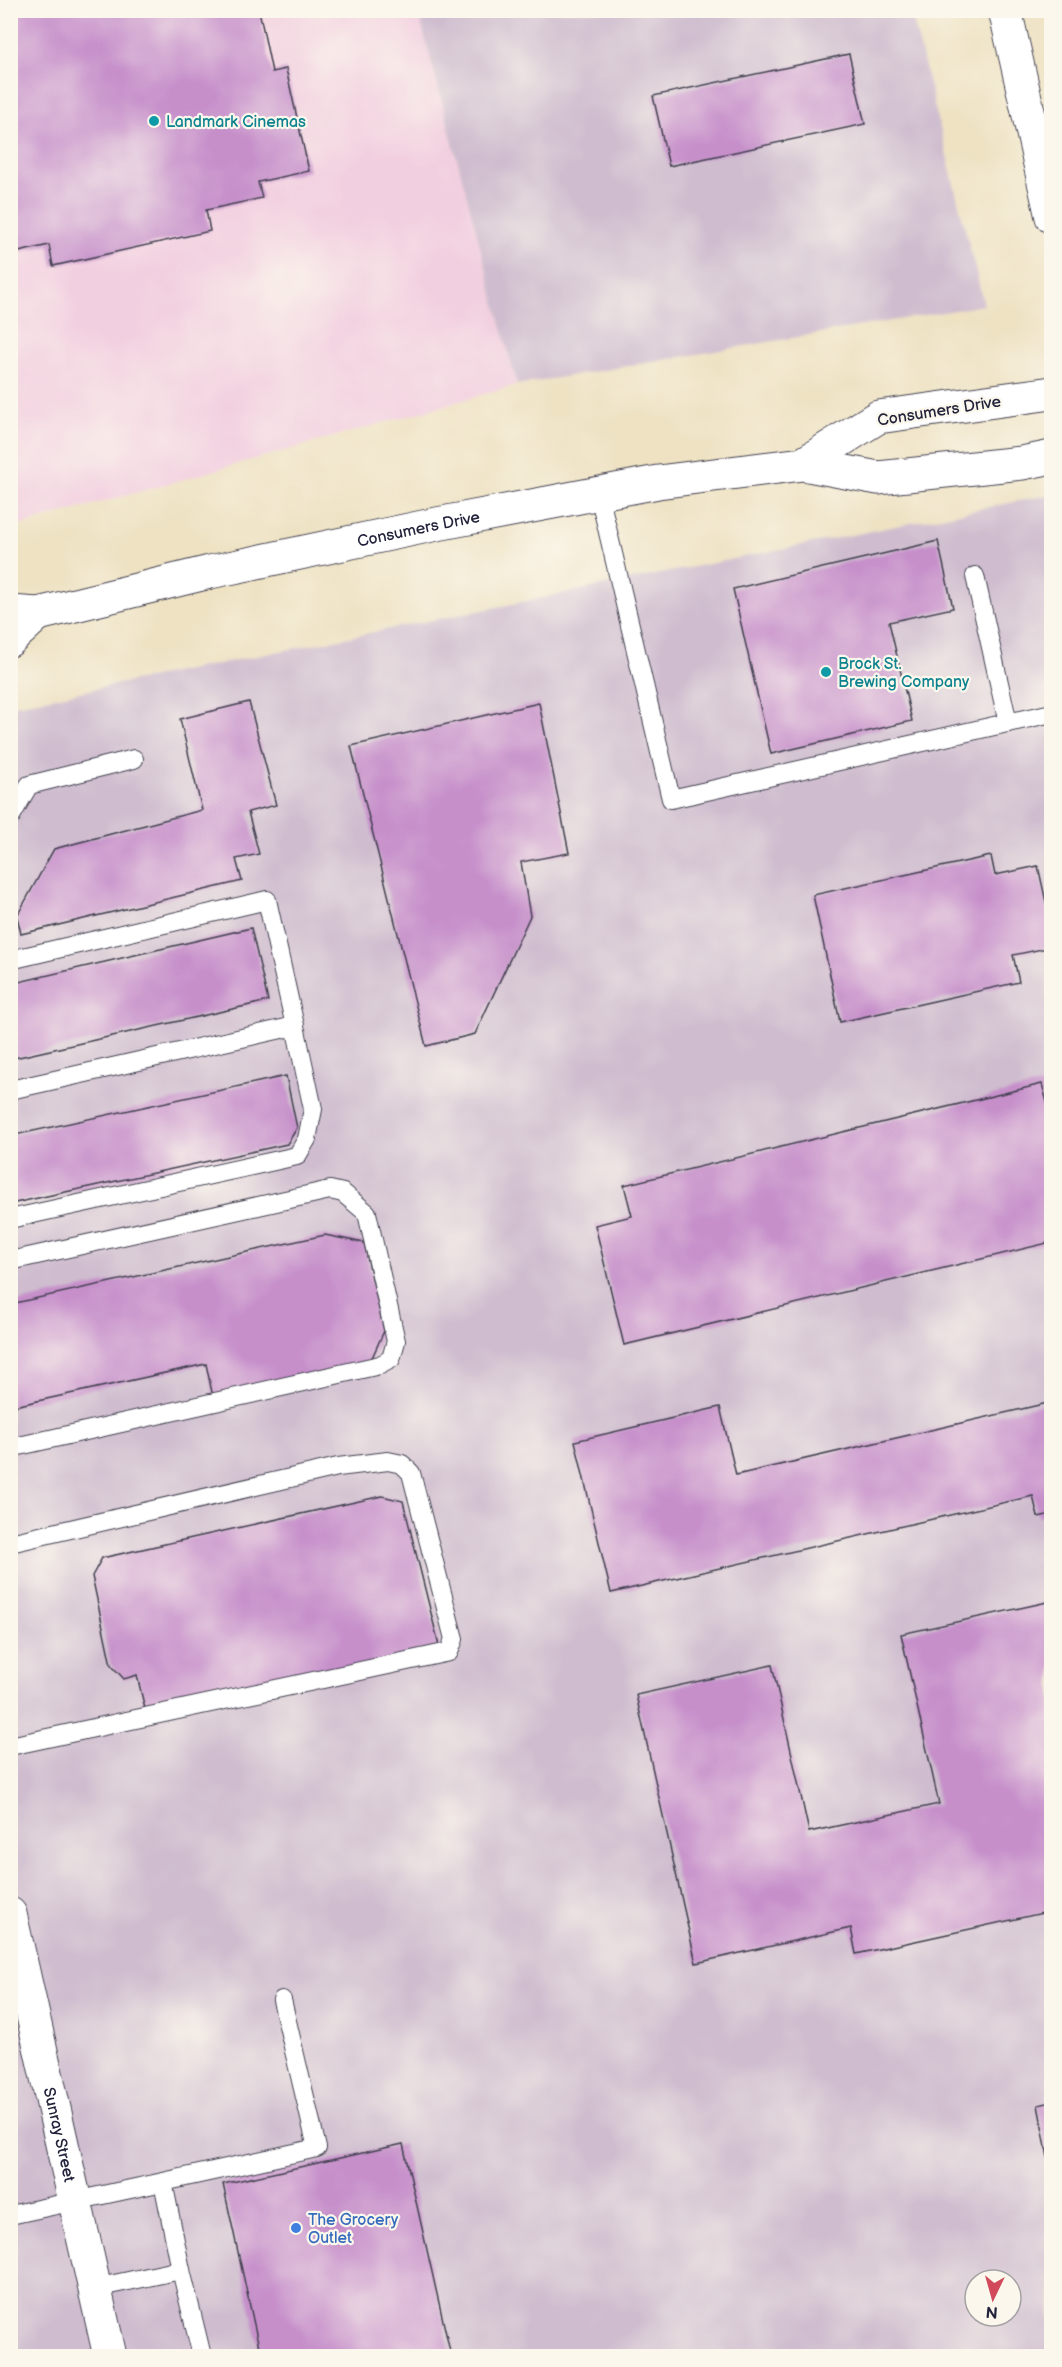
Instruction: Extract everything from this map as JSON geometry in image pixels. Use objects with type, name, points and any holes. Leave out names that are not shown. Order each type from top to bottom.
[{"type":"main road","points":[[1005,10],[1052,217]]},
{"type":"main road","name":"Consumers Drive","points":[[803,464],[878,417],[1052,393]]},
{"type":"main road","name":"Consumers Drive","points":[[10,640],[24,613],[437,524],[658,482],[803,464],[878,478],[1022,463],[1052,457]]},
{"type":"main road","name":"Sunray Street","points":[[10,1914],[110,2356]]},
{"type":"lane","points":[[599,494],[671,799],[1052,713]]},
{"type":"lane","points":[[975,576],[1008,723]]},
{"type":"lane","points":[[10,818],[29,785],[134,759]]},
{"type":"lane","points":[[10,960],[267,900],[313,1108],[307,1139],[297,1156],[10,1218]]},
{"type":"lane","points":[[10,1090],[295,1026]]},
{"type":"lane","points":[[10,1261],[330,1190],[344,1193],[367,1214],[396,1341],[391,1359],[380,1365],[10,1448]]},
{"type":"lane","points":[[10,1543],[338,1467],[388,1461],[402,1464],[411,1473],[454,1639],[449,1652],[10,1746]]},
{"type":"lane","points":[[10,2215],[317,2148],[282,2000]]},
{"type":"lane","points":[[163,2182],[202,2356]]},
{"type":"lane","points":[[95,2288],[181,2270]]},
{"type":"shaded area","points":[[11,11],[418,11],[517,385],[11,528]]},
{"type":"shaded area","points":[[418,11],[911,11],[984,305],[517,385]]},
{"type":"shaded area","points":[[1048,495],[1052,510],[1051,2356],[11,2356],[11,706]]},
{"type":"building","name":"Landmark Cinemas","points":[[10,10],[259,10],[272,72],[286,69],[309,171],[258,182],[262,198],[206,210],[210,231],[53,266],[49,245],[10,254]]},
{"type":"building","points":[[849,54],[865,124],[669,166],[653,96]]},
{"type":"building","name":"Brock St. Brewing Company","points":[[938,541],[953,608],[889,622],[912,721],[771,754],[733,589]]},
{"type":"building","points":[[249,702],[276,805],[248,812],[259,854],[236,859],[242,881],[21,934],[17,916],[54,849],[202,810],[180,719]]},
{"type":"building","points":[[539,703],[569,853],[521,862],[530,916],[475,1034],[426,1046],[351,746]]},
{"type":"building","points":[[991,856],[995,875],[1038,866],[1052,929],[1052,947],[1013,955],[1019,982],[840,1022],[813,895]]},
{"type":"building","points":[[251,928],[268,1001],[10,1059],[10,984]]},
{"type":"building","points":[[286,1076],[297,1128],[287,1144],[10,1204],[10,1136]]},
{"type":"building","points":[[1042,1084],[1052,1120],[1052,1242],[624,1345],[595,1225],[632,1216],[624,1185]]},
{"type":"building","points":[[325,1235],[364,1243],[384,1331],[370,1362],[213,1397],[206,1364],[10,1407],[10,1304]]},
{"type":"building","points":[[1052,1402],[1052,1514],[1038,1517],[1033,1496],[611,1593],[575,1441],[720,1407],[736,1475]]},
{"type":"building","points":[[382,1496],[403,1501],[440,1649],[146,1713],[137,1675],[124,1679],[111,1665],[92,1576],[102,1558]]},
{"type":"building","points":[[1052,1601],[1052,1911],[856,1954],[851,1928],[696,1963],[636,1695],[772,1665],[809,1832],[939,1804],[901,1634]]},
{"type":"building","points":[[1052,2102],[1052,2168],[1050,2168],[1038,2105]]},
{"type":"building","points":[[403,2144],[451,2356],[261,2356],[223,2184]]},
{"type":"place","name":"Landmark Cinemas","points":[[154,121]]},
{"type":"place","name":"Brock St. Brewing Company","points":[[826,672]]},
{"type":"place","name":"The Grocery Outlet","points":[[296,2228]]}]
